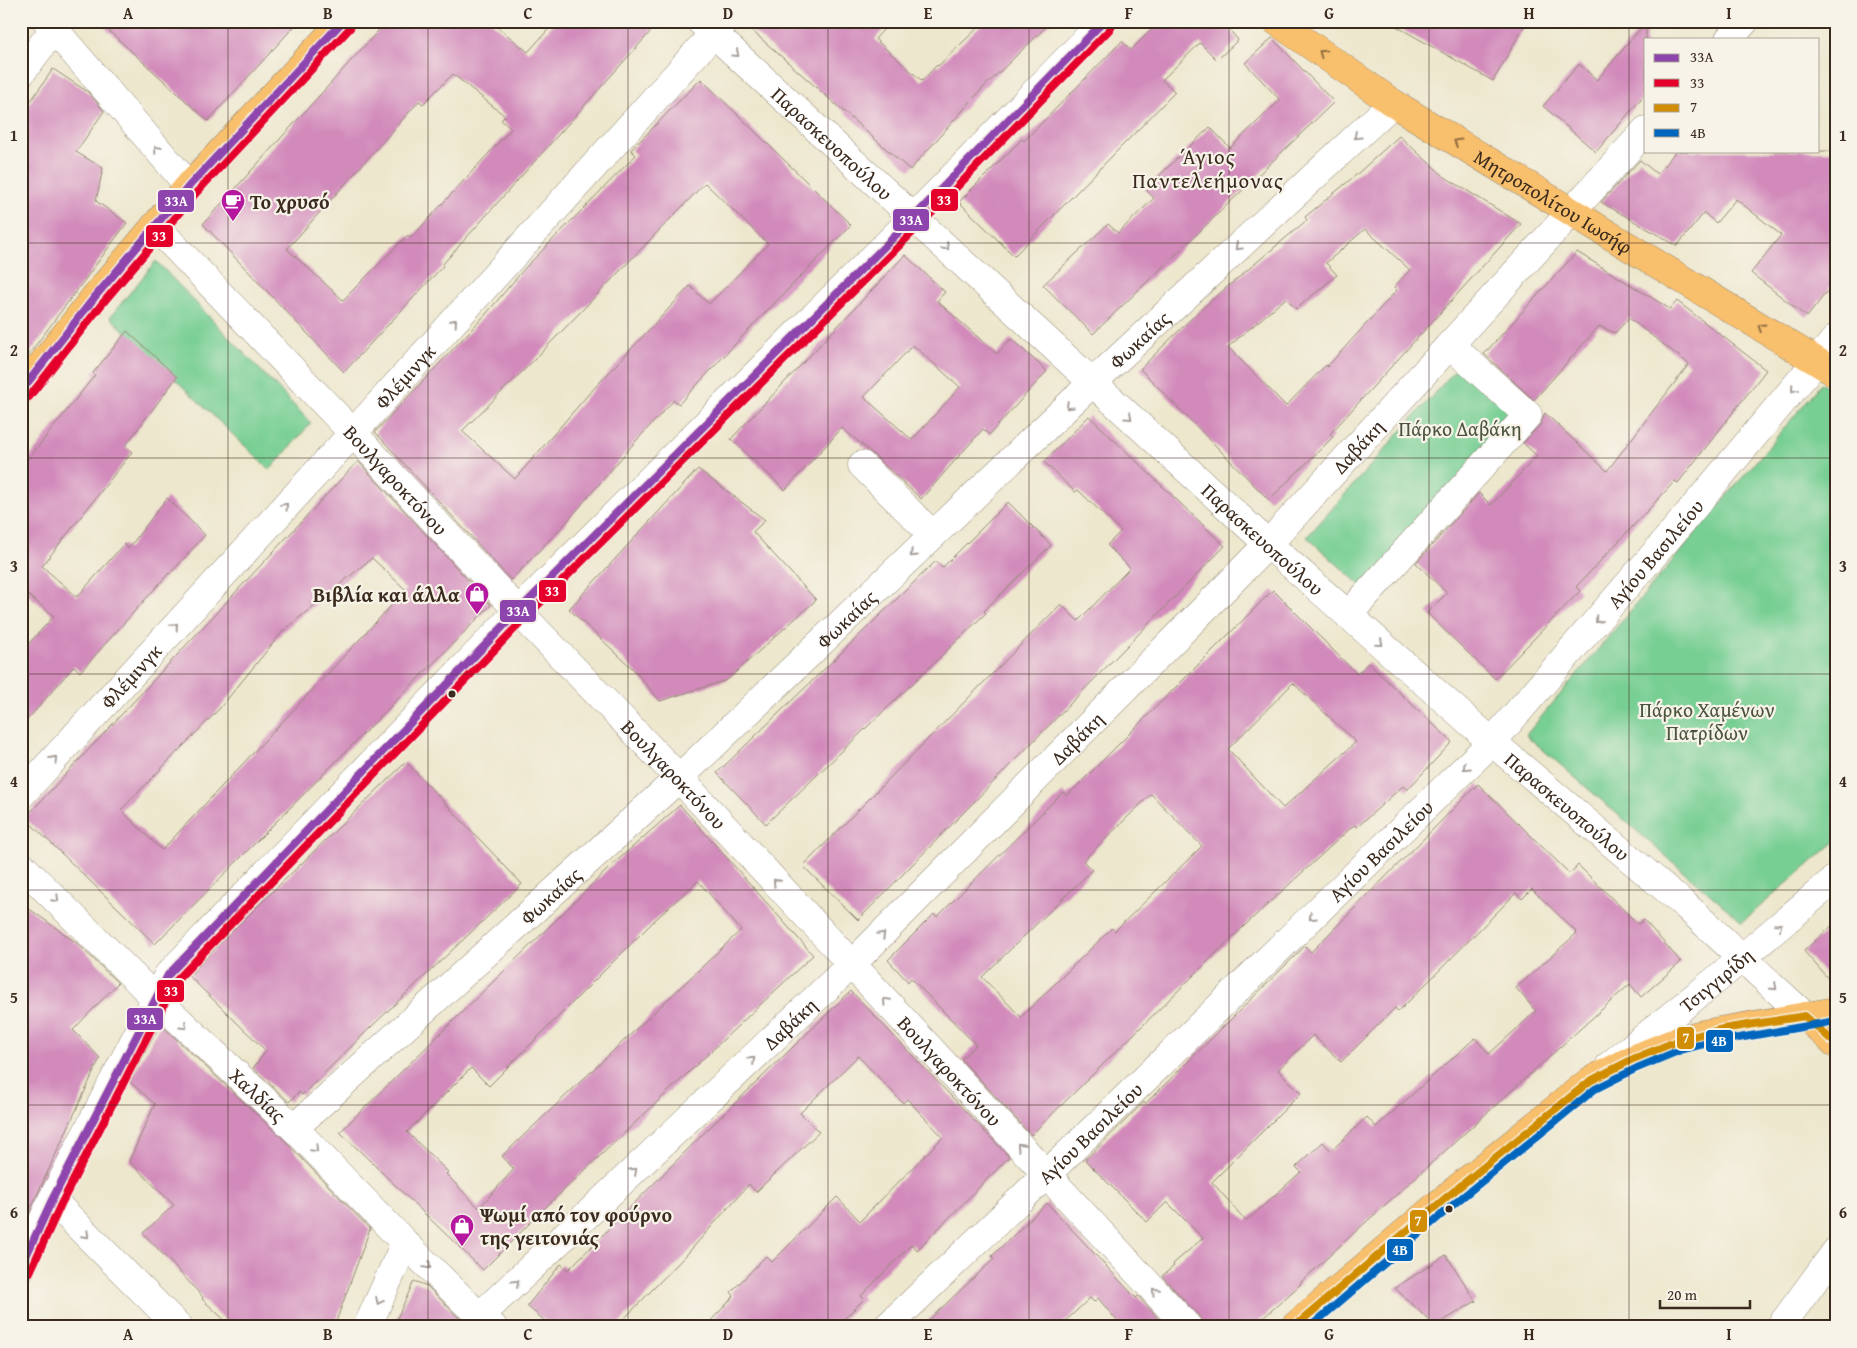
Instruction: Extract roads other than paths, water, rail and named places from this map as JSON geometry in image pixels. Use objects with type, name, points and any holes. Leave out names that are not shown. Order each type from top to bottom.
[{"type":"main road","points":[[21,391],[94,298],[189,186],[343,21]]},
{"type":"main road","name":"Μητροπολίτου Ιωσήφ","points":[[1276,21],[1393,103],[1826,367]]},
{"type":"main road","points":[[1590,1081],[1633,1059],[1680,1040],[1722,1029],[1836,1011]]},
{"type":"main road","name":"Παρασκευοπούλου","points":[[1805,1016],[1836,1044]]},
{"type":"main road","name":"Τσιγγιρίδη","points":[[1294,1327],[1448,1196],[1590,1081]]},
{"type":"street","points":[[21,1268],[52,1200],[168,975],[518,611],[914,217],[1104,21]]},
{"type":"street","points":[[1730,38],[1745,21]]},
{"type":"street","points":[[21,73],[54,24],[189,186]]},
{"type":"street","name":"Παρασκευοπούλου","points":[[713,25],[914,217],[1268,544],[1492,742],[1686,906],[1805,1016]]},
{"type":"street","name":"Φλέμινγκ","points":[[21,795],[353,433],[713,25]]},
{"type":"street","name":"Φωκαίας","points":[[294,1128],[679,778],[1092,383],[1393,103]]},
{"type":"street","name":"Δαβάκη","points":[[486,1322],[852,964],[1268,544],[1644,132]]},
{"type":"street","name":"Βουλγαροκτόνου","points":[[155,226],[353,433],[518,611],[679,778],[1188,1327]]},
{"type":"street","name":"Αγίου Βασιλείου","points":[[887,1327],[1492,742],[1664,544],[1826,367],[1836,338]]},
{"type":"street","points":[[1348,615],[1528,415],[1450,345]]},
{"type":"street","points":[[862,465],[933,535]]},
{"type":"street","name":"Χαλδίας","points":[[21,865],[155,998],[294,1128],[405,1243],[486,1322]]},
{"type":"street","name":"Τσιγγιρίδη","points":[[1590,1081],[1836,878]]},
{"type":"street","points":[[52,1200],[179,1327]]},
{"type":"street","points":[[367,1327],[405,1243]]},
{"type":"street","points":[[1780,1327],[1836,1251]]},
{"type":"place","name":"Το χρυσό","points":[[233,222]]},
{"type":"place","name":"Βιβλία και άλλα","points":[[477,615]]},
{"type":"place","name":"Ψωμί από τον φούρνο της γειτονιάς","points":[[462,1247]]},
{"type":"district","name":"Άγιος Παντελεήμονας","points":[[1208,168]]},
{"type":"park label","name":"Πάρκο Δαβάκη","points":[[1460,428]]},
{"type":"park label","name":"Πάρκο Χαμένων Πατρίδων","points":[[1707,720]]}]
